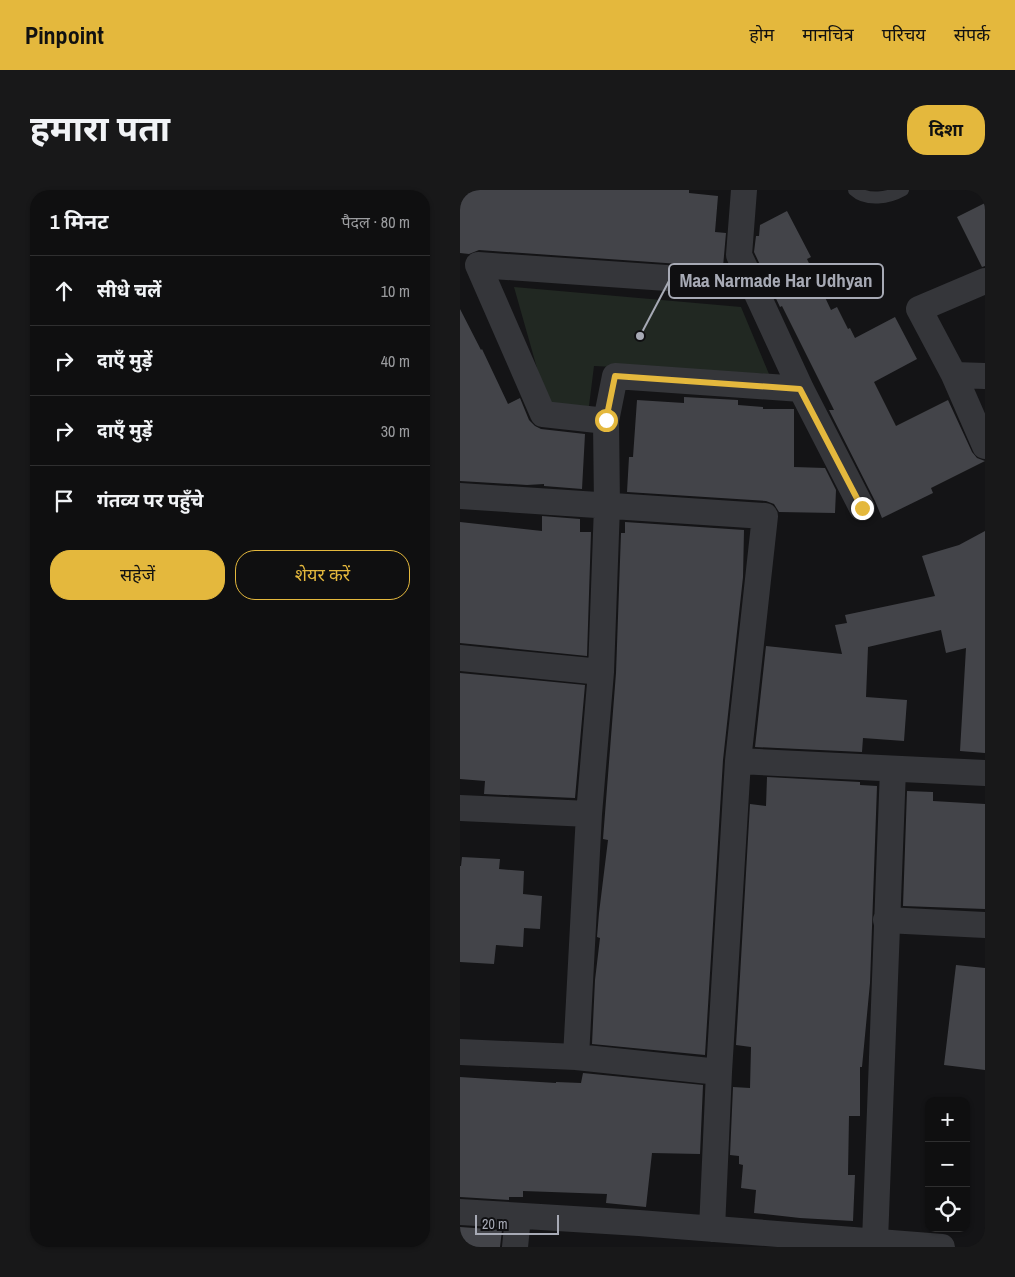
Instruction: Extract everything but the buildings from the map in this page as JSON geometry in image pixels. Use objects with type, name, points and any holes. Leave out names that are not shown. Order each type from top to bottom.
[{"type":"street","points":[[744,190],[740,255],[800,389],[862,508]]},
{"type":"street","points":[[606,420],[543,414],[478,265],[753,284]]},
{"type":"street","points":[[985,281],[918,309],[954,375],[985,446]]},
{"type":"street","points":[[954,375],[985,376]]},
{"type":"street","points":[[576,1057],[589,814],[601,672],[607,506],[606,420],[615,376],[800,389]]},
{"type":"street","points":[[460,496],[766,516],[738,761],[719,1072],[712,1229]]},
{"type":"street","points":[[460,658],[601,672]]},
{"type":"street","points":[[738,761],[985,773]]},
{"type":"street","points":[[875,1241],[893,769]]},
{"type":"street","points":[[460,808],[589,814]]},
{"type":"street","points":[[886,920],[985,924]]},
{"type":"street","points":[[460,1052],[576,1057],[719,1072]]},
{"type":"street","points":[[460,1212],[942,1247]]},
{"type":"street","points":[[516,1247],[518,1217]]},
{"type":"lane","points":[[854,190],[858,194],[870,197],[891,196],[903,190]]},
{"type":"shaded area","points":[[514,287],[741,307],[769,374],[594,366],[589,406],[548,407]]},
{"type":"place","name":"Maa Narmade Har Udhyan","points":[[640,336]]},
{"type":"route","points":[[606,420],[615,376],[800,389],[862,508]]}]
